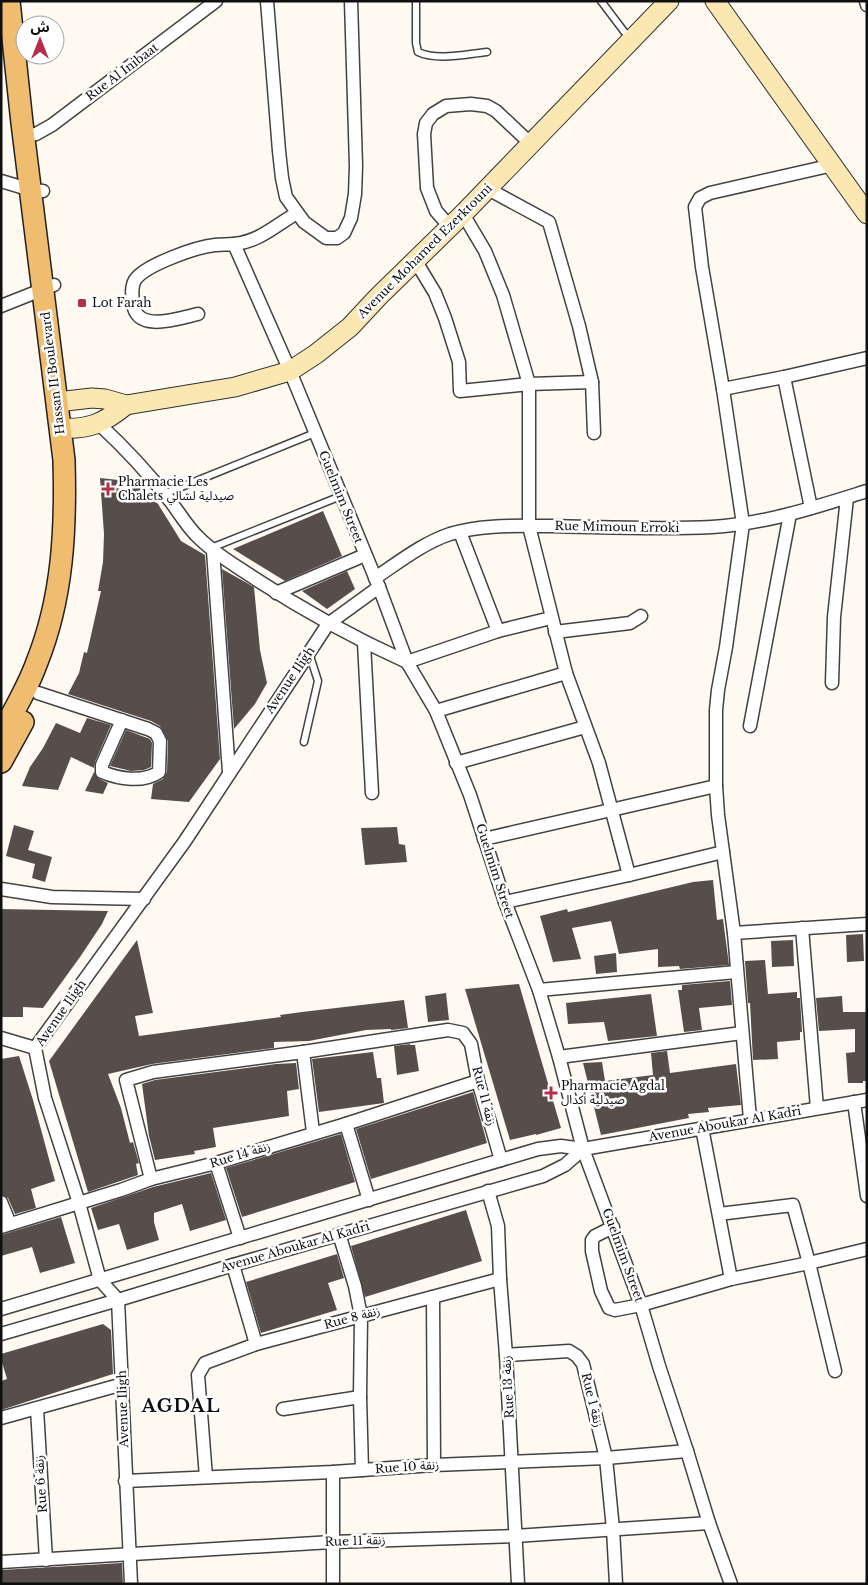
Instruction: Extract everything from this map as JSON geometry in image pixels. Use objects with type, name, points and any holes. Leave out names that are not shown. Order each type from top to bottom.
[{"type":"main road","name":"Hassan II Boulevard","points":[[1,734],[37,664],[56,598],[66,509],[64,460],[67,429],[30,135],[9,1]]},
{"type":"main road","points":[[19,1],[21,15]]},
{"type":"main road","name":"Hassan II Boulevard","points":[[26,65],[30,135]]},
{"type":"main road","name":"Hassan II Boulevard","points":[[1,762],[38,693],[58,644],[69,605],[79,526],[76,457],[67,429]]},
{"type":"street","name":"Rue Al Inibaat","points":[[30,135],[52,125],[216,1]]},
{"type":"street","points":[[267,1],[282,178],[286,197],[304,222],[326,238],[337,238],[344,232],[351,218],[355,194],[356,166],[351,1]]},
{"type":"street","name":"Avenue Mohamed Ezerktouni","points":[[64,401],[105,399],[126,405],[235,387],[290,372],[350,327],[488,189],[669,1]]},
{"type":"street","points":[[715,1],[867,214]]},
{"type":"street","points":[[531,144],[496,111],[487,106],[470,104],[446,106],[433,114],[426,123],[424,134],[426,188],[436,211],[457,220],[485,251],[503,295],[529,384],[528,526],[566,673],[599,763],[629,875]]},
{"type":"street","points":[[750,1119],[734,933],[716,786],[716,710],[718,690],[726,647],[743,524],[723,389],[702,267],[695,207],[700,198],[710,193],[832,165]]},
{"type":"street","points":[[1,181],[37,190]]},
{"type":"street","points":[[488,189],[549,222],[579,326],[592,382],[594,434]]},
{"type":"street","points":[[198,314],[168,321],[139,318],[135,312],[132,287],[136,279],[155,266],[185,252],[214,245],[246,243],[264,235],[297,213]]},
{"type":"street","name":"Guelmim Street","points":[[234,244],[290,372],[377,582],[407,662],[436,711],[470,795],[505,902],[539,990],[583,1149],[641,1305],[709,1523],[731,1584]]},
{"type":"street","points":[[415,260],[435,293],[445,318],[459,362],[460,392],[529,384],[592,382]]},
{"type":"street","points":[[1,306],[49,287]]},
{"type":"street","points":[[723,389],[867,358]]},
{"type":"street","points":[[784,377],[811,508]]},
{"type":"street","name":"Avenue Mohamed Ezerktouni","points":[[67,429],[99,424],[126,405]]},
{"type":"street","points":[[99,424],[132,456],[185,522],[211,549],[276,593],[328,624],[407,662],[498,632],[551,618]]},
{"type":"street","name":"Rue Mimoun Erroki","points":[[377,582],[428,544],[460,532],[494,526],[679,528],[743,524],[790,514],[867,491]]},
{"type":"street","points":[[832,683],[834,617],[847,498]]},
{"type":"street","points":[[750,726],[790,514]]},
{"type":"street","points":[[460,532],[498,632]]},
{"type":"street","points":[[211,549],[230,772]]},
{"type":"street","points":[[276,593],[365,554]]},
{"type":"street","name":"Avenue Iligh","points":[[131,1584],[118,1300],[100,1280],[79,1203],[45,1098],[35,1048],[185,841],[328,624],[377,582]]},
{"type":"street","points":[[555,632],[630,624],[641,616]]},
{"type":"street","points":[[364,642],[372,793]]},
{"type":"street","points":[[436,711],[566,673]]},
{"type":"street","points":[[38,693],[122,720],[156,733],[160,741],[159,772],[152,777],[132,779],[113,777],[102,772],[102,765],[122,720]]},
{"type":"street","points":[[456,763],[585,727]]},
{"type":"street","points":[[484,839],[716,786]]},
{"type":"street","points":[[505,902],[723,852]]},
{"type":"street","points":[[1,889],[52,897],[144,899]]},
{"type":"street","points":[[734,933],[867,924]]},
{"type":"street","points":[[802,928],[817,1108]]},
{"type":"street","points":[[539,990],[736,972]]},
{"type":"street","name":"Rue 11 زنقة","points":[[303,1052],[448,1030],[463,1034],[471,1044],[478,1080],[501,1160]]},
{"type":"street","points":[[559,1057],[742,1033]]},
{"type":"street","points":[[2,1039],[35,1048]]},
{"type":"street","points":[[151,1179],[126,1080],[153,1072],[303,1052],[313,1132]]},
{"type":"street","name":"Rue 14 زنقة","points":[[6,1226],[151,1179],[216,1163],[313,1132],[346,1124],[478,1080]]},
{"type":"street","points":[[860,1101],[867,1196]]},
{"type":"street","name":"Avenue Aboukar Al Kadri","points":[[1,1309],[549,1147],[561,1146],[583,1149],[860,1101]]},
{"type":"street","points":[[346,1124],[369,1200]]},
{"type":"street","points":[[702,1128],[731,1280]]},
{"type":"street","name":"Avenue Aboukar Al Kadri","points":[[1,1334],[554,1171],[574,1158],[583,1149]]},
{"type":"street","points":[[216,1163],[240,1238]]},
{"type":"street","name":"Rue 13 زنقة","points":[[488,1191],[498,1226],[518,1584]]},
{"type":"street","points":[[1,1202],[6,1226]]},
{"type":"street","points":[[719,1214],[794,1205],[835,1371]]},
{"type":"street","points":[[613,1227],[592,1240],[592,1251],[601,1291],[612,1310],[641,1305],[731,1280],[867,1249]]},
{"type":"street","points":[[339,1234],[355,1286],[361,1316],[360,1397],[362,1470]]},
{"type":"street","points":[[233,1265],[256,1344]]},
{"type":"street","name":"Rue 8 زنقة","points":[[206,1478],[198,1376],[205,1363],[256,1344],[500,1279]]},
{"type":"street","points":[[433,1297],[434,1465]]},
{"type":"street","name":"Rue 1 زنقة","points":[[506,1355],[569,1351],[577,1356],[583,1364],[606,1458],[616,1584]]},
{"type":"street","points":[[1,1418],[123,1384]]},
{"type":"street","points":[[283,1409],[360,1397]]},
{"type":"street","name":"Rue 6 زنقة","points":[[37,1409],[46,1560]]},
{"type":"street","name":"Rue 10 زنقة","points":[[126,1481],[606,1458],[688,1451]]},
{"type":"street","points":[[333,1472],[333,1584]]},
{"type":"street","name":"Rue 11 زنقة","points":[[1,1562],[332,1542],[515,1536],[709,1523]]},
{"type":"lane","points":[[416,1],[416,44],[418,52],[424,55],[435,56],[487,52]]},
{"type":"lane","points":[[601,1],[630,40]]},
{"type":"lane","points":[[164,494],[315,434]]},
{"type":"lane","points":[[211,549],[341,496]]},
{"type":"lane","points":[[304,742],[318,681],[309,652]]},
{"type":"building","points":[[100,478],[137,482],[158,504],[181,541],[205,555],[220,759],[189,802],[151,799],[153,784],[163,779],[167,772],[168,741],[160,726],[151,721],[68,694],[79,673],[84,652],[87,653],[101,591],[98,591],[103,562],[104,534]]},
{"type":"building","points":[[323,511],[342,556],[285,581],[233,549]]},
{"type":"building","points":[[222,569],[254,587],[260,650],[267,683],[255,704],[234,729]]},
{"type":"building","points":[[347,571],[355,589],[327,609],[302,591]]},
{"type":"building","points":[[87,718],[111,725],[94,768],[71,757],[58,790],[22,786],[30,767],[43,748],[56,723],[80,733]]},
{"type":"building","points":[[126,730],[150,739],[152,743],[151,767],[144,770],[131,771],[110,766]]},
{"type":"building","points":[[94,772],[99,779],[108,783],[103,794],[85,791]]},
{"type":"building","points":[[14,825],[34,831],[28,850],[52,857],[45,882],[32,878],[35,864],[6,856]]},
{"type":"building","points":[[397,827],[399,844],[405,845],[407,862],[365,865],[361,828]]},
{"type":"building","points":[[713,880],[717,920],[723,919],[729,965],[680,969],[679,966],[658,967],[658,949],[619,954],[611,921],[572,928],[581,959],[553,962],[540,916],[567,909],[568,912],[693,882]]},
{"type":"building","points":[[1,909],[108,911],[102,924],[80,957],[43,1008],[23,1007],[23,1017],[1,1017]]},
{"type":"building","points":[[863,934],[864,961],[847,962],[846,935]]},
{"type":"building","points":[[137,940],[153,1013],[135,1016],[139,1036],[281,1017],[280,1015],[302,1012],[404,1000],[408,1028],[366,1030],[309,1041],[274,1042],[274,1048],[152,1064],[108,1074],[121,1108],[130,1143],[133,1142],[139,1163],[136,1164],[138,1175],[88,1192],[49,1061]]},
{"type":"building","points":[[793,940],[794,966],[772,967],[771,941]]},
{"type":"building","points":[[616,953],[617,972],[596,974],[594,956]]},
{"type":"building","points":[[765,960],[768,994],[797,992],[797,998],[800,998],[802,1032],[800,1032],[800,1040],[777,1042],[778,1059],[753,1060],[750,1003],[748,1003],[745,961]]},
{"type":"building","points":[[730,981],[732,1005],[699,1008],[702,1030],[684,1032],[678,990],[682,990],[682,985]]},
{"type":"building","points":[[519,984],[561,1128],[510,1140],[465,989]]},
{"type":"building","points":[[446,993],[449,1020],[428,1022],[425,996]]},
{"type":"building","points":[[651,994],[657,1036],[608,1041],[604,1022],[568,1024],[566,1003]]},
{"type":"building","points":[[842,996],[843,1012],[867,1012],[867,1081],[863,1081],[863,1083],[848,1083],[846,1053],[855,1052],[855,1029],[819,1031],[816,998]]},
{"type":"building","points":[[415,1045],[419,1071],[397,1075],[394,1046]]},
{"type":"building","points":[[667,1051],[670,1073],[736,1064],[741,1105],[708,1108],[709,1112],[688,1114],[689,1118],[601,1135],[583,1063],[602,1062],[605,1081],[653,1075],[651,1053]]},
{"type":"building","points":[[373,1052],[377,1078],[381,1078],[384,1103],[319,1112],[312,1059]]},
{"type":"building","points":[[19,1056],[55,1181],[31,1189],[36,1208],[15,1214],[8,1198],[1,1194],[1,1059]]},
{"type":"building","points":[[296,1063],[299,1089],[287,1091],[289,1116],[213,1128],[216,1147],[194,1151],[195,1154],[155,1160],[149,1136],[142,1084],[155,1080]]},
{"type":"building","points":[[473,1092],[487,1143],[371,1179],[356,1129]]},
{"type":"building","points":[[341,1134],[355,1182],[242,1217],[226,1168]]},
{"type":"building","points":[[211,1173],[226,1220],[190,1231],[182,1204],[154,1213],[154,1222],[159,1240],[127,1250],[119,1224],[98,1230],[91,1208],[153,1187]]},
{"type":"building","points":[[466,1210],[482,1261],[365,1297],[351,1246]]},
{"type":"building","points":[[61,1217],[75,1263],[40,1273],[32,1247],[1,1256],[1,1235]]},
{"type":"building","points":[[337,1254],[344,1278],[328,1283],[337,1310],[261,1333],[246,1282]]},
{"type":"building","points":[[103,1324],[111,1330],[113,1374],[1,1410],[1,1381],[7,1379],[1,1354]]},
{"type":"building","points":[[122,1563],[123,1584],[1,1584],[1,1570]]},
{"type":"place","name":"Lot Farah","points":[[82,303]]},
{"type":"place","name":"Pharmacie Les Chalets صيدلية لشالي","points":[[108,489]]},
{"type":"place","name":"Pharmacie Agdal صيدلية أكدال","points":[[551,1093]]},
{"type":"district","name":"AGDAL","points":[[181,1406]]}]
